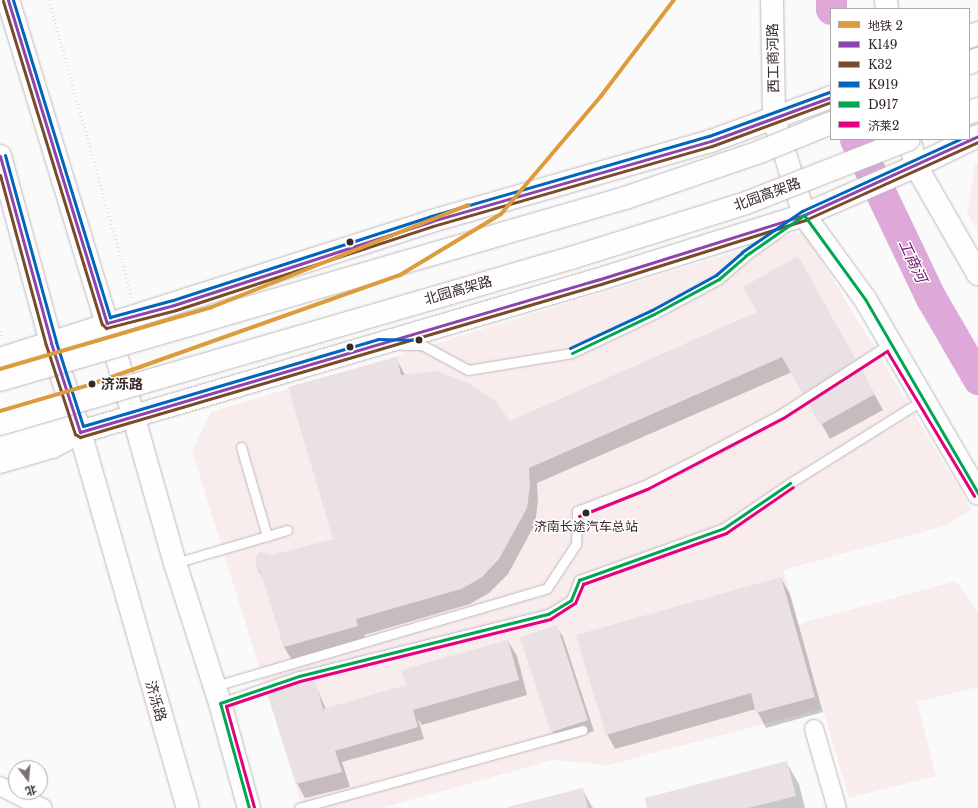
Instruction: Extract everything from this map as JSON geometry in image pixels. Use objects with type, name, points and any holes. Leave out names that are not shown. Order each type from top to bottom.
[{"type":"main road","points":[[8,0],[107,323],[132,417],[175,563],[218,694],[249,808]]},
{"type":"main road","name":"西工商河路","points":[[772,0],[774,119],[804,215],[865,299],[889,344],[978,493]]},
{"type":"main road","points":[[0,359],[107,323],[432,221],[711,141],[830,97]]},
{"type":"main road","points":[[0,380],[625,198],[762,151],[830,123]]},
{"type":"main road","name":"北园高架路","points":[[0,424],[571,258],[746,203],[906,140]]},
{"type":"main road","points":[[909,140],[907,170],[978,274]]},
{"type":"main road","points":[[0,462],[52,447],[80,432],[600,279],[804,215],[907,170],[970,140]]},
{"type":"main road","name":"济泺路","points":[[0,156],[51,343],[80,432],[188,808]]},
{"type":"main road","points":[[0,442],[52,426],[80,432]]},
{"type":"street","points":[[814,729],[837,808]]},
{"type":"street","points":[[0,786],[44,808]]},
{"type":"lane","points":[[379,344],[422,345],[468,370],[572,353],[654,314],[719,279],[745,256],[804,215]]},
{"type":"lane","points":[[218,694],[547,588],[576,544],[577,511],[645,485],[689,463],[780,414],[889,344]]},
{"type":"lane","points":[[218,694],[299,676],[548,614],[571,600],[579,580],[724,528],[790,483],[923,400]]},
{"type":"lane","points":[[241,447],[267,536]]},
{"type":"lane","points":[[175,563],[287,530]]},
{"type":"lane","points":[[299,808],[582,730]]},
{"type":"path","points":[[49,0],[136,315]]},
{"type":"shaded area","points":[[978,163],[978,232],[967,213],[975,165]]},
{"type":"shaded area","name":"济南长途汽车总站","points":[[804,231],[972,510],[944,526],[783,570],[798,624],[956,581],[978,613],[978,687],[917,702],[936,776],[849,798],[807,655],[821,709],[608,765],[553,760],[382,808],[303,808],[192,451],[211,412]]},
{"type":"building","points":[[798,256],[875,394],[820,425],[782,357],[529,468],[530,485],[527,508],[499,559],[481,578],[461,589],[356,619],[358,626],[284,647],[260,571],[256,568],[256,556],[260,552],[272,555],[333,539],[288,387],[397,357],[401,375],[436,371],[466,382],[495,401],[510,421],[757,312],[743,287]]},
{"type":"building","points":[[781,577],[815,697],[756,713],[751,693],[606,735],[576,635]]},
{"type":"building","points":[[557,625],[588,720],[551,732],[520,637]]},
{"type":"building","points":[[508,640],[519,680],[413,710],[418,727],[335,751],[342,772],[296,784],[267,693],[315,680],[323,709],[406,685],[401,670]]},
{"type":"building","points":[[787,761],[796,796],[748,808],[647,808],[645,798]]},
{"type":"building","points":[[583,788],[588,808],[508,808],[508,807]]},
{"type":"waterway","name":"工商河","points":[[831,0],[831,8]]},
{"type":"waterway","name":"工商河","points":[[855,140],[931,298],[978,379]]},
{"type":"metro line","name":"2","points":[[0,411],[89,385],[400,275],[501,214],[601,96],[674,0]]},
{"type":"metro line","name":"2","points":[[0,369],[212,307],[468,205]]},
{"type":"transit line","name":"K149","points":[[8,0],[107,323],[174,305],[432,221],[711,141],[830,97]]},
{"type":"transit line","name":"K919","points":[[13,0],[110,317],[173,300],[431,216],[709,136],[829,92]]},
{"type":"transit line","name":"K32","points":[[3,1],[102,324],[106,328],[176,310],[433,226],[712,146],[830,102]]},
{"type":"transit line","name":"K149","points":[[970,140],[978,136]]},
{"type":"transit line","name":"K919","points":[[570,348],[652,310],[716,275],[742,252],[802,211],[958,140]]},
{"type":"transit line","name":"K149","points":[[0,156],[51,343],[80,432],[600,279],[804,215],[969,140]]},
{"type":"transit line","name":"K32","points":[[0,175],[46,345],[75,434],[80,437],[601,284],[805,220],[978,142]]},
{"type":"transit line","name":"K919","points":[[5,155],[56,342],[83,426],[378,339],[422,340]]},
{"type":"transit line","name":"D917","points":[[572,353],[654,314],[719,279],[745,256],[804,215],[865,299],[978,493]]},
{"type":"transit line","name":"济莱2","points":[[579,516],[647,489],[783,418],[887,351],[974,496]]},
{"type":"transit line","name":"D917","points":[[249,808],[220,703],[299,676],[548,614],[571,600],[579,580],[724,528],[790,483]]},
{"type":"transit line","name":"济莱2","points":[[254,807],[226,706],[300,681],[550,619],[575,603],[583,584],[726,533],[793,487]]},
{"type":"place","name":"济泺路","points":[[92,384]]},
{"type":"place","name":"济南长途汽车总站","points":[[586,513]]}]
